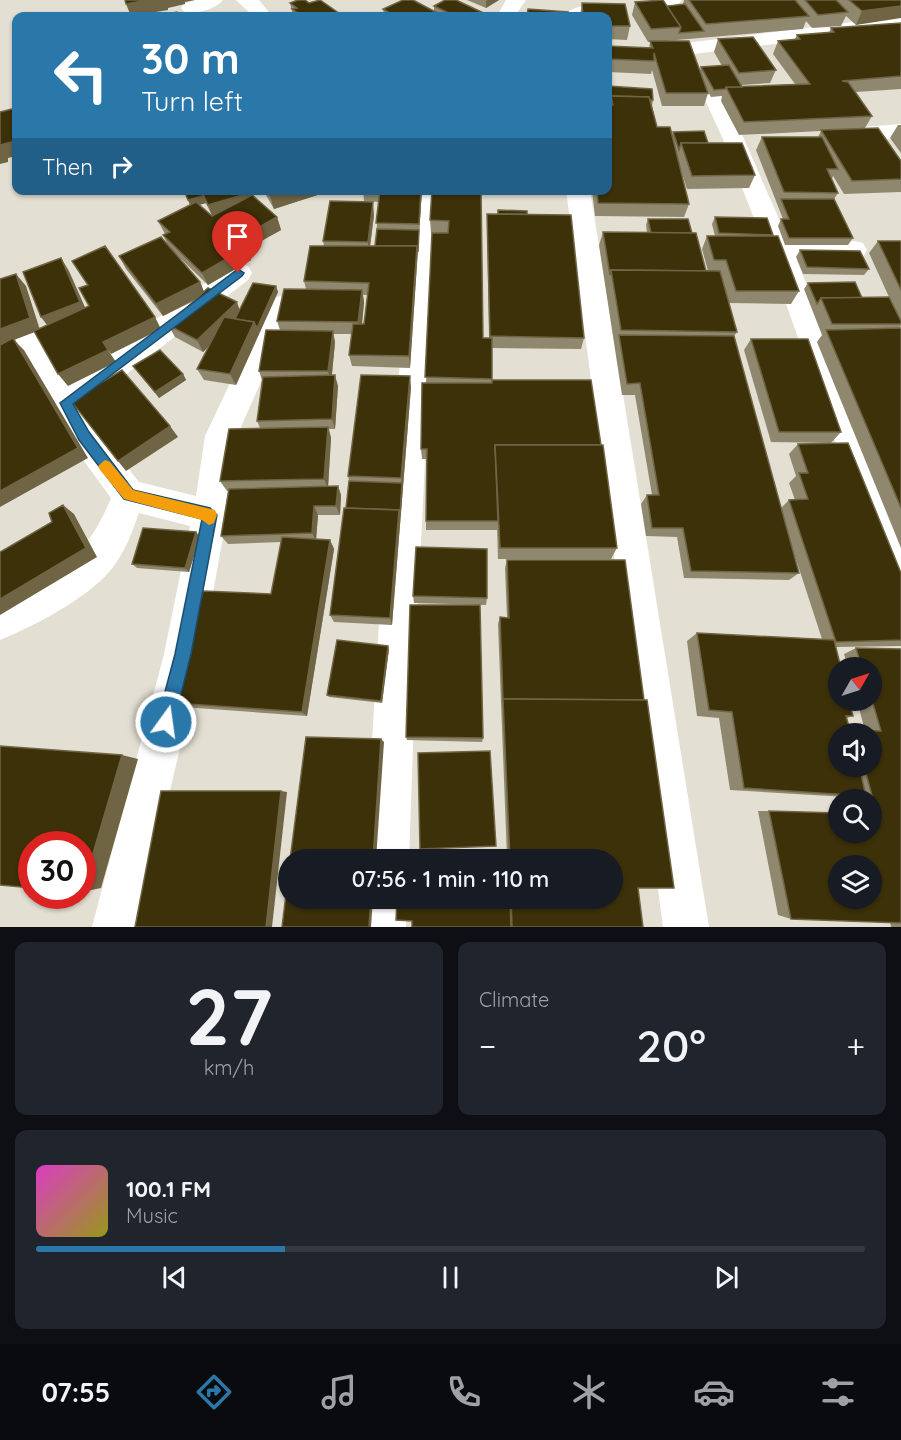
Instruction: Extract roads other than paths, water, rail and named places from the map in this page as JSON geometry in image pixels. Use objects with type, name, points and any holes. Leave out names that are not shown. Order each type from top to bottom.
[{"type":"street","points":[[191,8],[213,0]]},
{"type":"street","points":[[246,0],[259,12]]},
{"type":"street","points":[[594,12],[612,10]]},
{"type":"street","points":[[686,49],[901,22]]},
{"type":"street","points":[[716,100],[745,138],[780,251],[901,575]]},
{"type":"street","points":[[811,137],[889,139]]},
{"type":"street","points":[[388,849],[399,606],[426,195]]},
{"type":"street","points":[[579,195],[686,927]]},
{"type":"street","points":[[780,251],[854,250]]},
{"type":"street","points":[[66,403],[238,273]]},
{"type":"street","points":[[115,927],[183,654],[210,515],[221,436],[280,307]]},
{"type":"street","points":[[28,335],[90,445],[129,495],[210,515]]},
{"type":"street","points":[[0,621],[85,571],[98,559],[117,526],[129,495]]},
{"type":"street","points":[[383,927],[384,909]]}]
